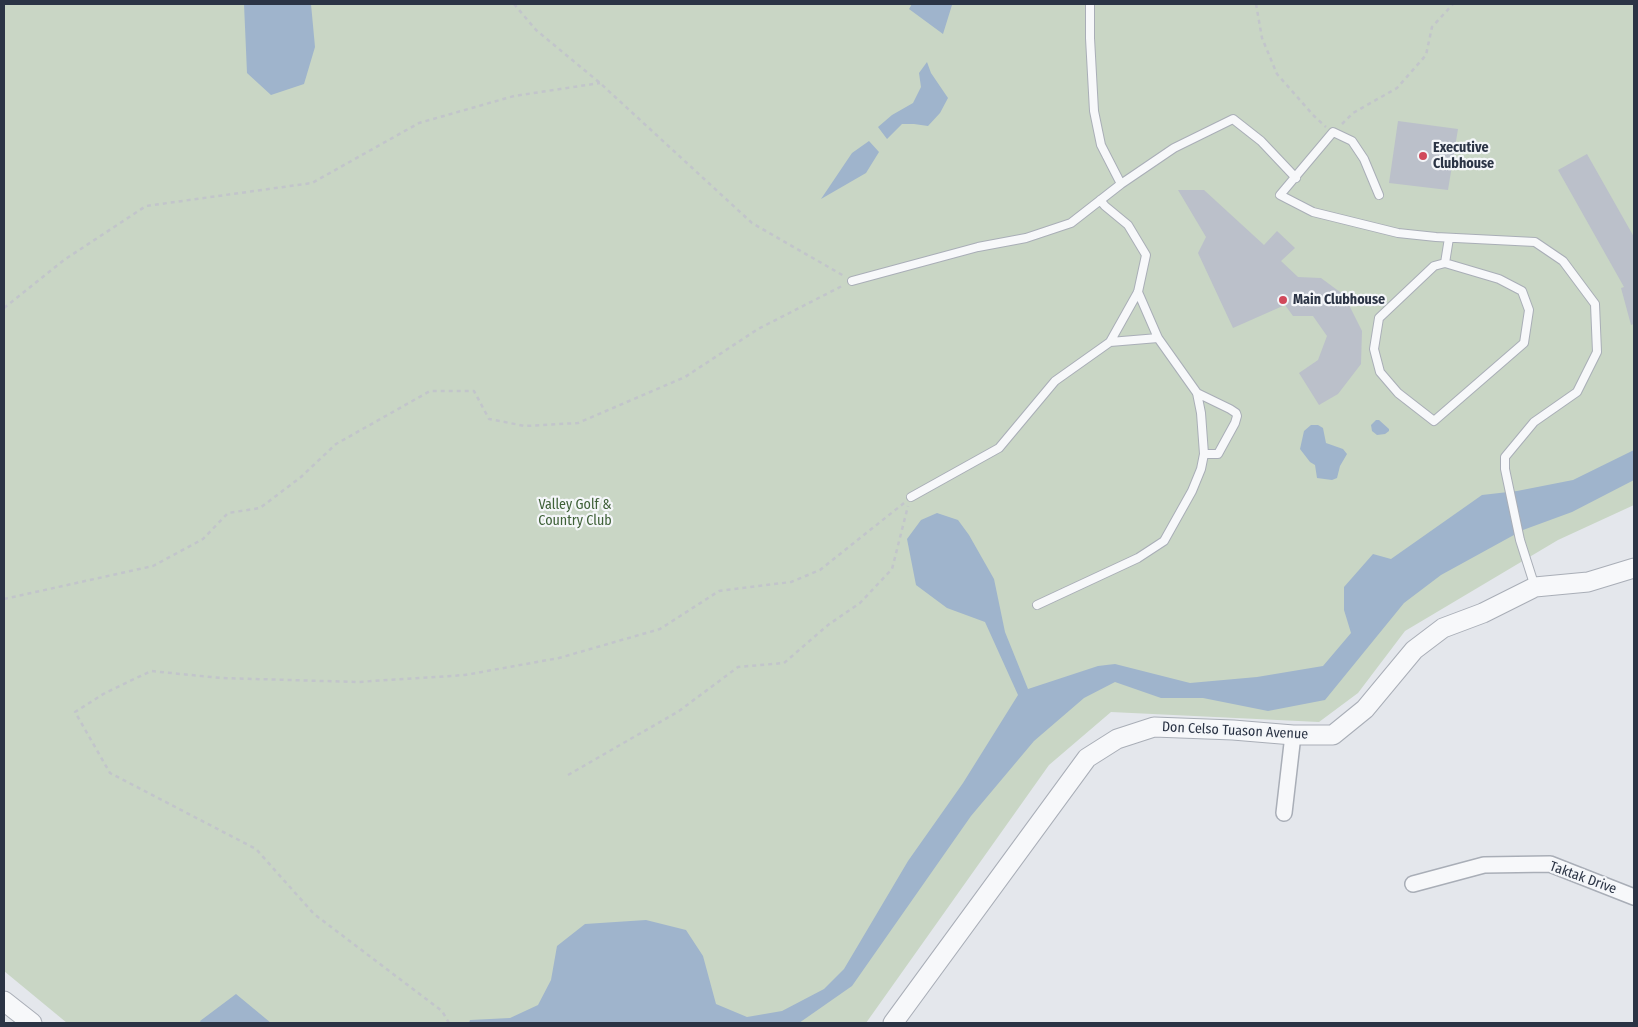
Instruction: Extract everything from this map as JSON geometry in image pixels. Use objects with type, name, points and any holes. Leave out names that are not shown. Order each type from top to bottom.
[{"type":"street","name":"Don Celso Tuason Avenue","points":[[893,1023],[1087,758],[1117,740],[1154,727],[1293,735],[1333,735],[1365,709],[1414,650],[1443,628],[1483,613],[1535,587],[1588,582],[1634,568]]},
{"type":"street","points":[[1284,813],[1293,735]]},
{"type":"street","name":"Taktak Drive","points":[[1413,884],[1484,864],[1550,864],[1634,897]]},
{"type":"street","points":[[4,1001],[32,1023]]},
{"type":"lane","points":[[1090,4],[1094,111],[1101,145],[1122,184]]},
{"type":"lane","points":[[852,281],[978,247],[1026,238],[1071,223],[1100,200],[1174,148],[1233,119],[1262,141],[1296,178]]},
{"type":"lane","points":[[1379,195],[1364,159],[1352,141],[1333,132],[1280,195],[1313,212],[1398,233],[1449,238],[1535,242],[1563,261],[1595,304],[1597,352],[1576,392],[1534,422],[1505,457],[1505,469],[1520,540],[1535,587]]},
{"type":"lane","points":[[911,497],[999,448],[1055,381],[1110,342],[1138,292],[1146,255],[1128,225],[1100,200]]},
{"type":"lane","points":[[1445,263],[1449,238]]},
{"type":"lane","points":[[1445,263],[1499,279],[1522,291],[1529,310],[1524,343],[1434,421],[1398,393],[1380,372],[1374,349],[1379,318],[1434,266],[1445,263]]},
{"type":"lane","points":[[1038,605],[1138,558],[1164,541],[1192,491],[1201,469],[1204,454],[1201,413],[1197,394],[1158,338],[1138,292]]},
{"type":"lane","points":[[1110,342],[1158,338]]},
{"type":"lane","points":[[1197,394],[1230,408],[1237,416],[1218,454],[1204,454]]},
{"type":"path","points":[[514,4],[536,30],[600,83],[752,223],[852,281]]},
{"type":"path","points":[[1256,4],[1262,38],[1278,74],[1314,116],[1333,132],[1353,114],[1397,88],[1426,55],[1432,28],[1454,4]]},
{"type":"path","points":[[4,308],[64,260],[146,206],[312,183],[419,123],[514,96],[600,83]]},
{"type":"path","points":[[4,600],[154,566],[203,539],[228,513],[260,508],[301,478],[336,444],[430,391],[474,391],[489,419],[525,426],[578,422],[685,377],[758,329],[852,281]]},
{"type":"path","points":[[568,775],[679,711],[738,667],[784,663],[828,625],[860,603],[892,569],[911,497]]},
{"type":"path","points":[[449,1023],[442,1011],[314,914],[256,849],[110,773],[76,712],[105,693],[151,672],[220,678],[358,682],[465,675],[559,658],[660,629],[719,591],[791,582],[820,570],[911,497]]},
{"type":"green space","name":"Valley Golf & Country Club","points":[[4,4],[1634,4],[1634,505],[1558,540],[1405,631],[1358,693],[1319,722],[1111,712],[1049,765],[866,1023],[67,1023],[4,971]]},
{"type":"water","points":[[244,4],[311,4],[315,47],[304,84],[271,95],[247,73]]},
{"type":"water","points":[[912,4],[955,4],[952,5],[943,34],[909,9]]},
{"type":"water","points":[[927,62],[931,73],[948,98],[940,113],[928,126],[902,124],[887,139],[878,127],[892,115],[913,103],[921,87],[919,73]]},
{"type":"water","points":[[869,141],[879,152],[866,173],[821,199],[852,153]]},
{"type":"water","points":[[1376,420],[1379,420],[1389,431],[1385,434],[1377,435],[1372,431],[1371,425]]},
{"type":"water","points":[[1311,425],[1318,425],[1323,428],[1326,443],[1343,449],[1347,454],[1340,466],[1337,478],[1332,480],[1317,478],[1315,465],[1310,462],[1300,449],[1304,431]]},
{"type":"water","points":[[1634,450],[1634,480],[1572,512],[1523,530],[1441,575],[1404,603],[1325,700],[1268,711],[1203,698],[1161,698],[1115,682],[1084,698],[1034,741],[971,816],[852,986],[799,1023],[469,1023],[470,1020],[510,1018],[538,1005],[551,980],[557,946],[585,924],[646,920],[686,930],[703,956],[716,1004],[747,1017],[782,1011],[824,989],[844,969],[908,861],[963,783],[1018,695],[985,622],[947,608],[916,585],[907,539],[921,520],[937,513],[958,520],[969,535],[994,579],[1005,632],[1028,689],[1098,666],[1115,664],[1190,683],[1257,677],[1323,666],[1351,633],[1344,610],[1344,587],[1373,554],[1391,559],[1482,495],[1517,491],[1573,480]]},
{"type":"water","points":[[236,994],[271,1023],[201,1023],[200,1021]]},
{"type":"building","name":"Executive Clubhouse","points":[[1398,121],[1458,129],[1448,190],[1389,183]]},
{"type":"building","points":[[1587,154],[1634,237],[1634,324],[1631,325],[1621,288],[1624,287],[1558,170]]},
{"type":"building","name":"Main Clubhouse","points":[[1178,190],[1204,190],[1264,245],[1277,231],[1295,248],[1281,261],[1298,277],[1321,278],[1344,295],[1362,331],[1361,364],[1338,394],[1319,405],[1299,373],[1318,360],[1327,336],[1313,316],[1293,316],[1285,305],[1233,328],[1198,253],[1206,237]]},
{"type":"place","name":"Executive Clubhouse","points":[[1423,156]]},
{"type":"place","name":"Main Clubhouse","points":[[1283,300]]}]
